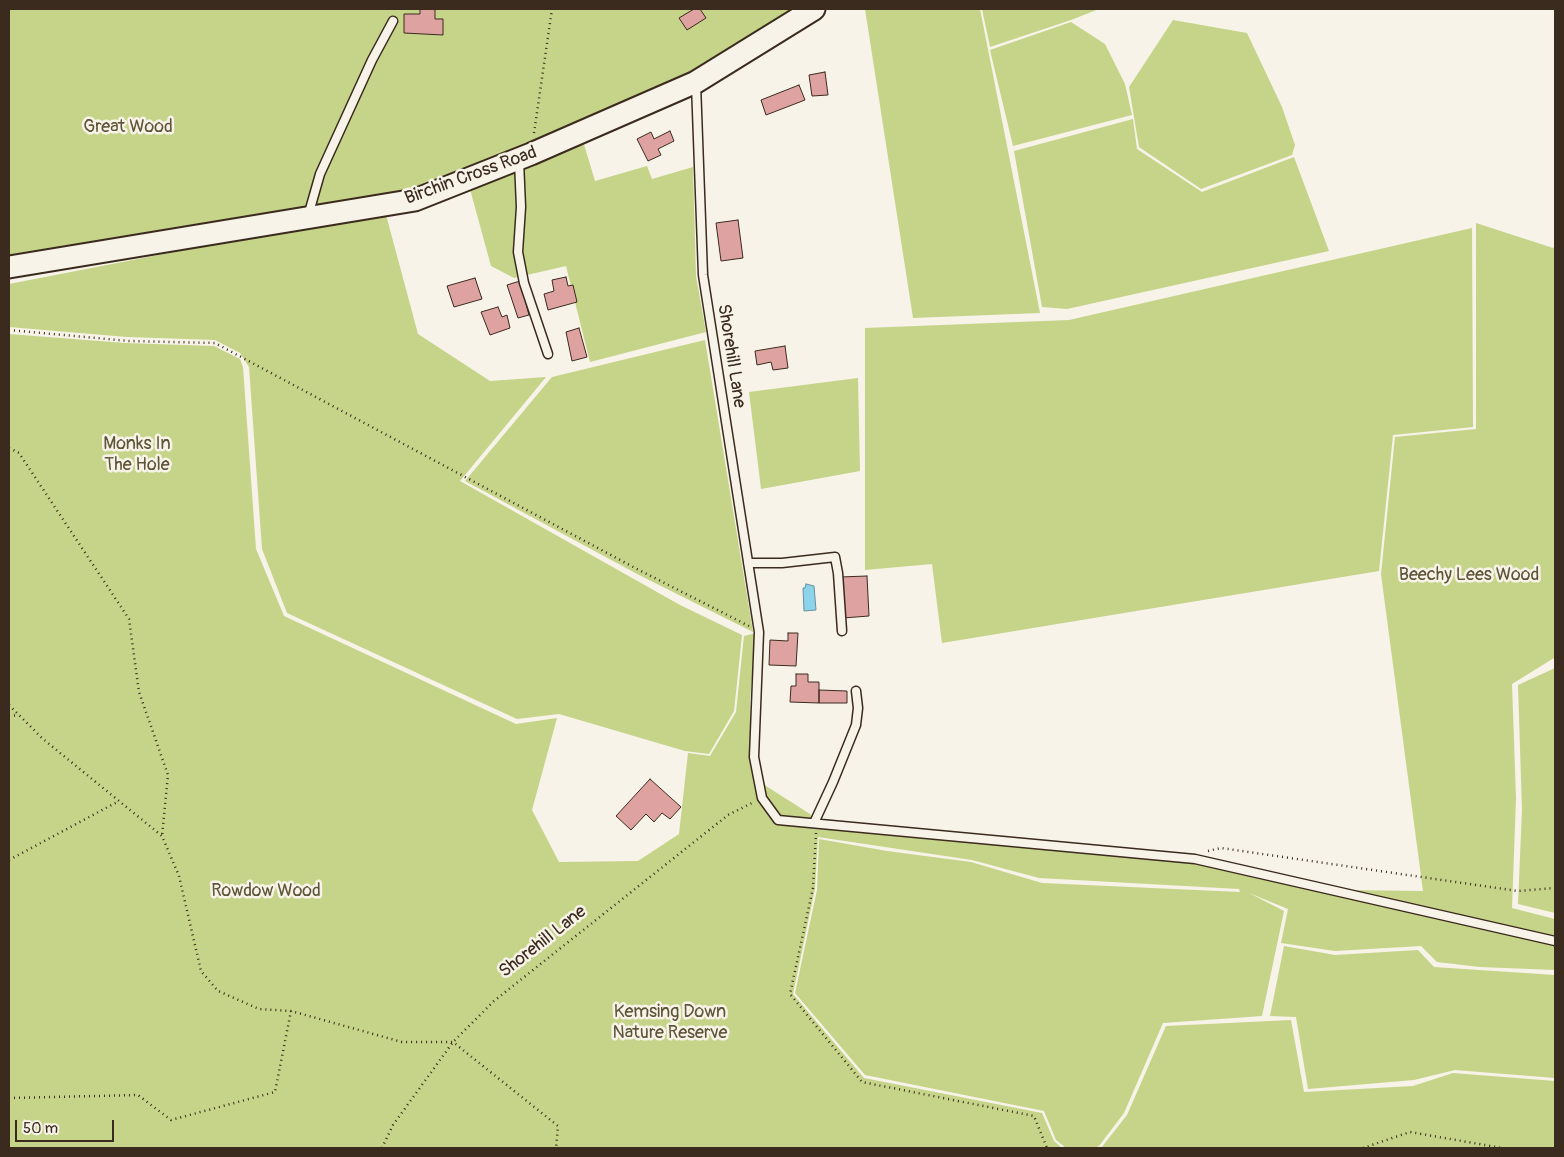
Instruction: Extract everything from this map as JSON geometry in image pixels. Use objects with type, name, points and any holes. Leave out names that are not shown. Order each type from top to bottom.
[{"type":"street","name":"Birchin Cross Road","points":[[9,267],[415,200],[525,157],[696,82],[814,9]]},
{"type":"lane","points":[[307,218],[320,174],[372,60],[393,21]]},
{"type":"lane","name":"Shorehill Lane","points":[[696,82],[703,275],[759,632],[754,757],[762,798]]},
{"type":"lane","points":[[525,157],[518,252],[524,283],[548,354]]},
{"type":"lane","points":[[748,563],[782,563],[835,557],[838,572],[842,631]]},
{"type":"lane","points":[[815,824],[856,725],[858,708],[856,691]]},
{"type":"lane","points":[[762,798],[778,820],[1194,858],[1555,940]]},
{"type":"path","points":[[525,157],[552,9]]},
{"type":"path","points":[[9,330],[129,341],[215,343],[637,569],[759,632]]},
{"type":"path","points":[[9,448],[19,453],[129,619],[139,692],[168,775],[162,836]]},
{"type":"path","points":[[9,705],[43,739],[162,836],[179,876],[201,971],[218,991],[259,1009],[291,1011],[402,1042],[453,1042],[558,1126],[556,1148]]},
{"type":"path","points":[[9,716],[19,715]]},
{"type":"path","name":"Shorehill Lane","points":[[382,1148],[393,1125],[453,1042],[494,1000],[728,815],[762,798]]},
{"type":"path","points":[[9,860],[119,801]]},
{"type":"path","points":[[815,824],[813,888],[790,994],[862,1082],[1034,1116],[1047,1148]]},
{"type":"path","points":[[1194,858],[1195,855],[1220,848],[1518,890],[1555,888]]},
{"type":"path","points":[[9,1098],[138,1095],[171,1120],[275,1092],[291,1011]]},
{"type":"path","points":[[1363,1148],[1410,1132],[1502,1148]]},
{"type":"green space","name":"Great Wood","points":[[9,9],[804,9],[691,76],[419,192],[9,272]]},
{"type":"green space","points":[[865,9],[980,9],[1040,313],[913,318]]},
{"type":"green space","points":[[982,9],[1099,9],[990,47]]},
{"type":"green space","points":[[1173,20],[1247,33],[1282,107],[1295,145],[1292,155],[1201,189],[1139,147],[1129,87]]},
{"type":"green space","points":[[1071,22],[1105,44],[1125,84],[1132,115],[1013,146],[990,50]]},
{"type":"green space","points":[[1133,119],[1137,149],[1202,192],[1294,157],[1329,251],[1067,309],[1042,307],[1014,151]]},
{"type":"green space","points":[[583,141],[595,181],[647,166],[652,179],[693,167],[696,276],[706,332],[590,362],[566,266],[514,278],[491,266],[470,189]]},
{"type":"green space","points":[[385,211],[418,334],[490,381],[546,377],[460,481],[680,605],[742,635],[734,711],[709,754],[685,751],[559,714],[517,719],[287,613],[262,549],[249,367],[240,353],[215,340],[127,337],[9,327],[9,284]]},
{"type":"green space","name":"Rowdow Wood","points":[[1476,223],[1553,248],[1555,246],[1555,655],[1554,658],[1512,684],[1516,798],[1512,908],[1555,919],[1555,970],[1480,967],[1437,962],[1421,946],[1335,951],[1281,943],[1288,909],[1249,893],[1284,911],[1262,1016],[1163,1023],[1124,1113],[1099,1146],[1094,1148],[1066,1148],[1056,1140],[1044,1111],[865,1075],[795,993],[817,890],[819,839],[887,851],[971,862],[1042,883],[1240,892],[1239,889],[1039,878],[972,860],[818,837],[815,889],[793,994],[864,1078],[1042,1113],[1054,1141],[1062,1148],[9,1148],[9,334],[125,343],[214,346],[240,359],[243,367],[256,549],[284,616],[516,724],[557,718],[532,810],[559,862],[638,861],[679,834],[688,753],[710,756],[736,712],[744,636],[756,633],[750,700],[751,757],[766,786],[810,814],[818,825],[1190,862],[1341,890],[1423,891],[1381,574],[1395,437],[1476,429]]},
{"type":"green space","points":[[1472,228],[1473,427],[1393,435],[1379,571],[942,643],[932,564],[865,570],[865,328],[1069,320]]},
{"type":"green space","points":[[705,340],[753,632],[639,575],[465,481],[552,377]]},
{"type":"green space","points":[[858,378],[860,471],[761,489],[749,392]]},
{"type":"green space","points":[[1555,668],[1555,913],[1518,904],[1522,810],[1518,685]]},
{"type":"green space","points":[[1284,946],[1335,955],[1418,950],[1434,967],[1555,975],[1555,1078],[1455,1070],[1414,1080],[1308,1089],[1296,1017],[1270,1016]]},
{"type":"green space","points":[[1291,1020],[1304,1092],[1413,1086],[1453,1073],[1555,1081],[1555,1148],[1101,1148],[1127,1115],[1166,1026]]},
{"type":"water","points":[[806,584],[814,586],[816,610],[804,611],[803,588],[805,588]]},
{"type":"building","points":[[420,9],[435,9],[435,19],[443,19],[443,35],[404,33],[404,14],[420,14]]},
{"type":"building","points":[[694,9],[700,9],[706,18],[687,30],[679,18]]},
{"type":"building","points":[[825,72],[828,95],[812,96],[809,75]]},
{"type":"building","points":[[799,85],[805,100],[766,115],[761,100]]},
{"type":"building","points":[[670,131],[674,141],[658,149],[661,155],[648,161],[637,139],[651,132],[654,139]]},
{"type":"building","points":[[738,220],[743,258],[721,261],[716,223]]},
{"type":"building","points":[[566,277],[568,286],[573,285],[577,302],[548,310],[544,294],[554,291],[552,280]]},
{"type":"building","points":[[475,278],[482,299],[454,307],[447,286]]},
{"type":"building","points":[[520,281],[529,315],[518,318],[507,285]]},
{"type":"building","points":[[498,307],[502,317],[507,315],[510,328],[490,335],[481,312]]},
{"type":"building","points":[[579,328],[587,357],[572,361],[566,332]]},
{"type":"building","points":[[785,346],[788,368],[773,370],[771,362],[757,365],[755,351]]},
{"type":"building","points":[[867,576],[869,616],[843,618],[840,577]]},
{"type":"building","points":[[788,633],[798,633],[796,666],[769,665],[770,640],[788,641]]},
{"type":"building","points":[[796,674],[808,674],[808,682],[819,682],[819,703],[790,702],[791,686],[796,686]]},
{"type":"building","points":[[819,690],[847,691],[847,703],[819,703]]},
{"type":"building","points":[[650,779],[681,807],[670,819],[662,813],[654,822],[646,814],[631,830],[616,816]]},
{"type":"park label","name":"Monks In The Hole","points":[[137,454]]},
{"type":"park label","name":"Beechy Lees Wood","points":[[1469,575]]},
{"type":"park label","name":"Kemsing Down Nature Reserve","points":[[670,1022]]}]
